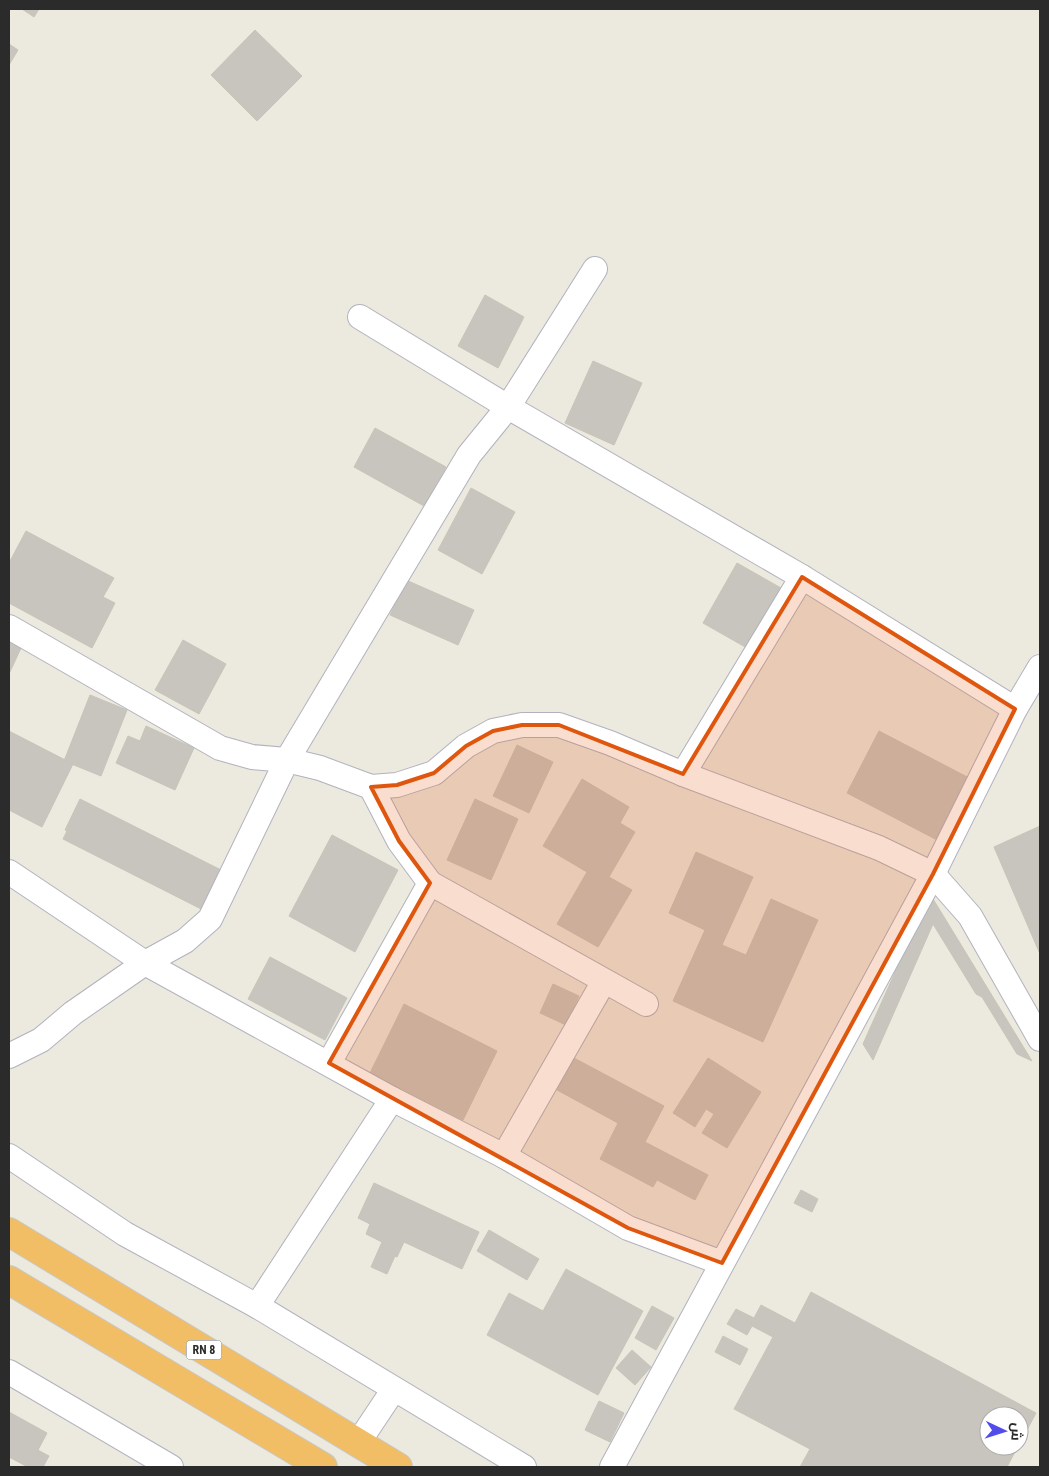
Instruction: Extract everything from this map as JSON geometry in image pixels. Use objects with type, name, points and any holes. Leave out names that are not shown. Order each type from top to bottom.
[{"type":"highway","name":"RN 8","points":[[9,1232],[398,1467]]},
{"type":"highway","points":[[9,1280],[323,1467]]},
{"type":"street","points":[[9,1056],[40,1040],[73,1013],[145,963],[185,941],[210,919],[287,760],[469,455],[508,407],[595,269]]},
{"type":"street","points":[[360,317],[508,407],[802,577],[1015,709]]},
{"type":"street","points":[[683,774],[802,577]]},
{"type":"street","points":[[9,627],[220,748],[252,757],[287,760],[320,768],[371,787],[398,785],[434,773],[466,746],[493,731],[522,725],[560,725],[879,848],[933,874],[970,916],[1040,1038]]},
{"type":"street","points":[[612,1467],[933,874],[1015,709],[1040,667]]},
{"type":"street","points":[[371,787],[399,841],[430,883],[646,1004]]},
{"type":"street","points":[[9,872],[145,963],[392,1099],[504,1156],[628,1228],[722,1264]]},
{"type":"street","points":[[329,1063],[430,883]]},
{"type":"street","points":[[504,1156],[604,981]]},
{"type":"street","points":[[257,1306],[392,1099]]},
{"type":"street","points":[[9,1156],[125,1234],[257,1306],[524,1467]]},
{"type":"street","points":[[9,1372],[170,1467]]},
{"type":"street","points":[[358,1443],[394,1389]]},
{"type":"highlighted area","points":[[802,577],[1015,709],[933,874],[722,1263],[628,1228],[329,1063],[430,883],[399,841],[371,787],[397,785],[434,773],[466,746],[493,731],[522,725],[559,725],[683,774]]},
{"type":"building","points":[[22,9],[39,9],[34,17]]},
{"type":"building","points":[[255,30],[302,76],[257,121],[211,75]]},
{"type":"building","points":[[9,44],[18,50],[9,65]]},
{"type":"building","points":[[485,295],[524,317],[498,368],[458,346]]},
{"type":"building","points":[[593,361],[642,383],[614,445],[565,423]]},
{"type":"building","points":[[375,428],[446,467],[424,506],[354,467]]},
{"type":"building","points":[[471,488],[515,512],[482,574],[438,550]]},
{"type":"building","points":[[26,531],[114,578],[103,597],[115,603],[92,648],[9,603],[9,563]]},
{"type":"building","points":[[737,563],[781,588],[747,648],[703,623]]},
{"type":"building","points":[[406,580],[474,610],[458,645],[390,615]]},
{"type":"building","points":[[183,640],[226,664],[199,714],[155,690]]},
{"type":"building","points":[[9,642],[21,648],[9,674]]},
{"type":"building","points":[[90,695],[127,710],[101,776],[64,761]]},
{"type":"building","points":[[146,726],[194,748],[175,790],[116,763],[128,736],[140,741]]},
{"type":"building","points":[[9,731],[73,764],[42,827],[9,810]]},
{"type":"building","points":[[879,731],[973,780],[941,842],[847,793]]},
{"type":"building","points":[[517,745],[553,762],[529,813],[493,796]]},
{"type":"building","points":[[582,779],[629,807],[620,823],[635,832],[609,877],[632,890],[598,947],[557,924],[587,872],[543,846]]},
{"type":"building","points":[[80,799],[231,875],[211,914],[63,839],[67,831],[65,830]]},
{"type":"building","points":[[475,799],[518,819],[491,880],[447,860]]},
{"type":"building","points":[[1040,826],[1040,954],[994,847]]},
{"type":"building","points":[[332,835],[398,870],[355,952],[289,916]]},
{"type":"building","points":[[696,852],[753,877],[722,945],[746,955],[771,899],[818,920],[763,1042],[673,1001],[705,930],[669,913]]},
{"type":"building","points":[[930,894],[1032,1061],[1017,1054],[982,997],[976,994],[933,924],[873,1060],[863,1044]]},
{"type":"building","points":[[270,957],[347,998],[325,1040],[248,999]]},
{"type":"building","points":[[553,984],[579,996],[566,1025],[540,1013]]},
{"type":"building","points":[[404,1004],[497,1051],[463,1120],[370,1073]]},
{"type":"building","points":[[574,1058],[664,1106],[645,1142],[708,1175],[695,1200],[657,1180],[653,1187],[600,1159],[618,1123],[557,1090]]},
{"type":"building","points":[[708,1058],[761,1092],[727,1148],[702,1133],[714,1114],[706,1109],[695,1127],[673,1113]]},
{"type":"building","points":[[374,1183],[479,1232],[462,1269],[404,1242],[387,1274],[371,1267],[382,1242],[366,1234],[370,1224],[358,1218]]},
{"type":"building","points":[[801,1190],[818,1199],[812,1212],[794,1203]]},
{"type":"building","points":[[489,1230],[539,1259],[527,1280],[477,1251]]},
{"type":"building","points":[[566,1269],[643,1311],[598,1395],[487,1335],[509,1293],[543,1311]]},
{"type":"building","points":[[811,1292],[1023,1406],[979,1406],[979,1456],[1013,1456],[1007,1467],[800,1467],[810,1449],[734,1409],[773,1337],[752,1326],[747,1335],[727,1324],[736,1309],[754,1318],[761,1305],[795,1323]]},
{"type":"building","points":[[652,1306],[674,1318],[656,1350],[635,1338]]},
{"type":"building","points":[[723,1336],[748,1349],[740,1365],[715,1352]]},
{"type":"building","points":[[632,1350],[651,1367],[635,1385],[616,1368]]},
{"type":"building","points":[[599,1401],[624,1413],[610,1442],[585,1430]]},
{"type":"building","points":[[1029,1409],[1036,1413],[1029,1426]]},
{"type":"building","points":[[9,1412],[47,1433],[38,1450],[49,1456],[43,1467],[28,1467],[9,1457]]}]
